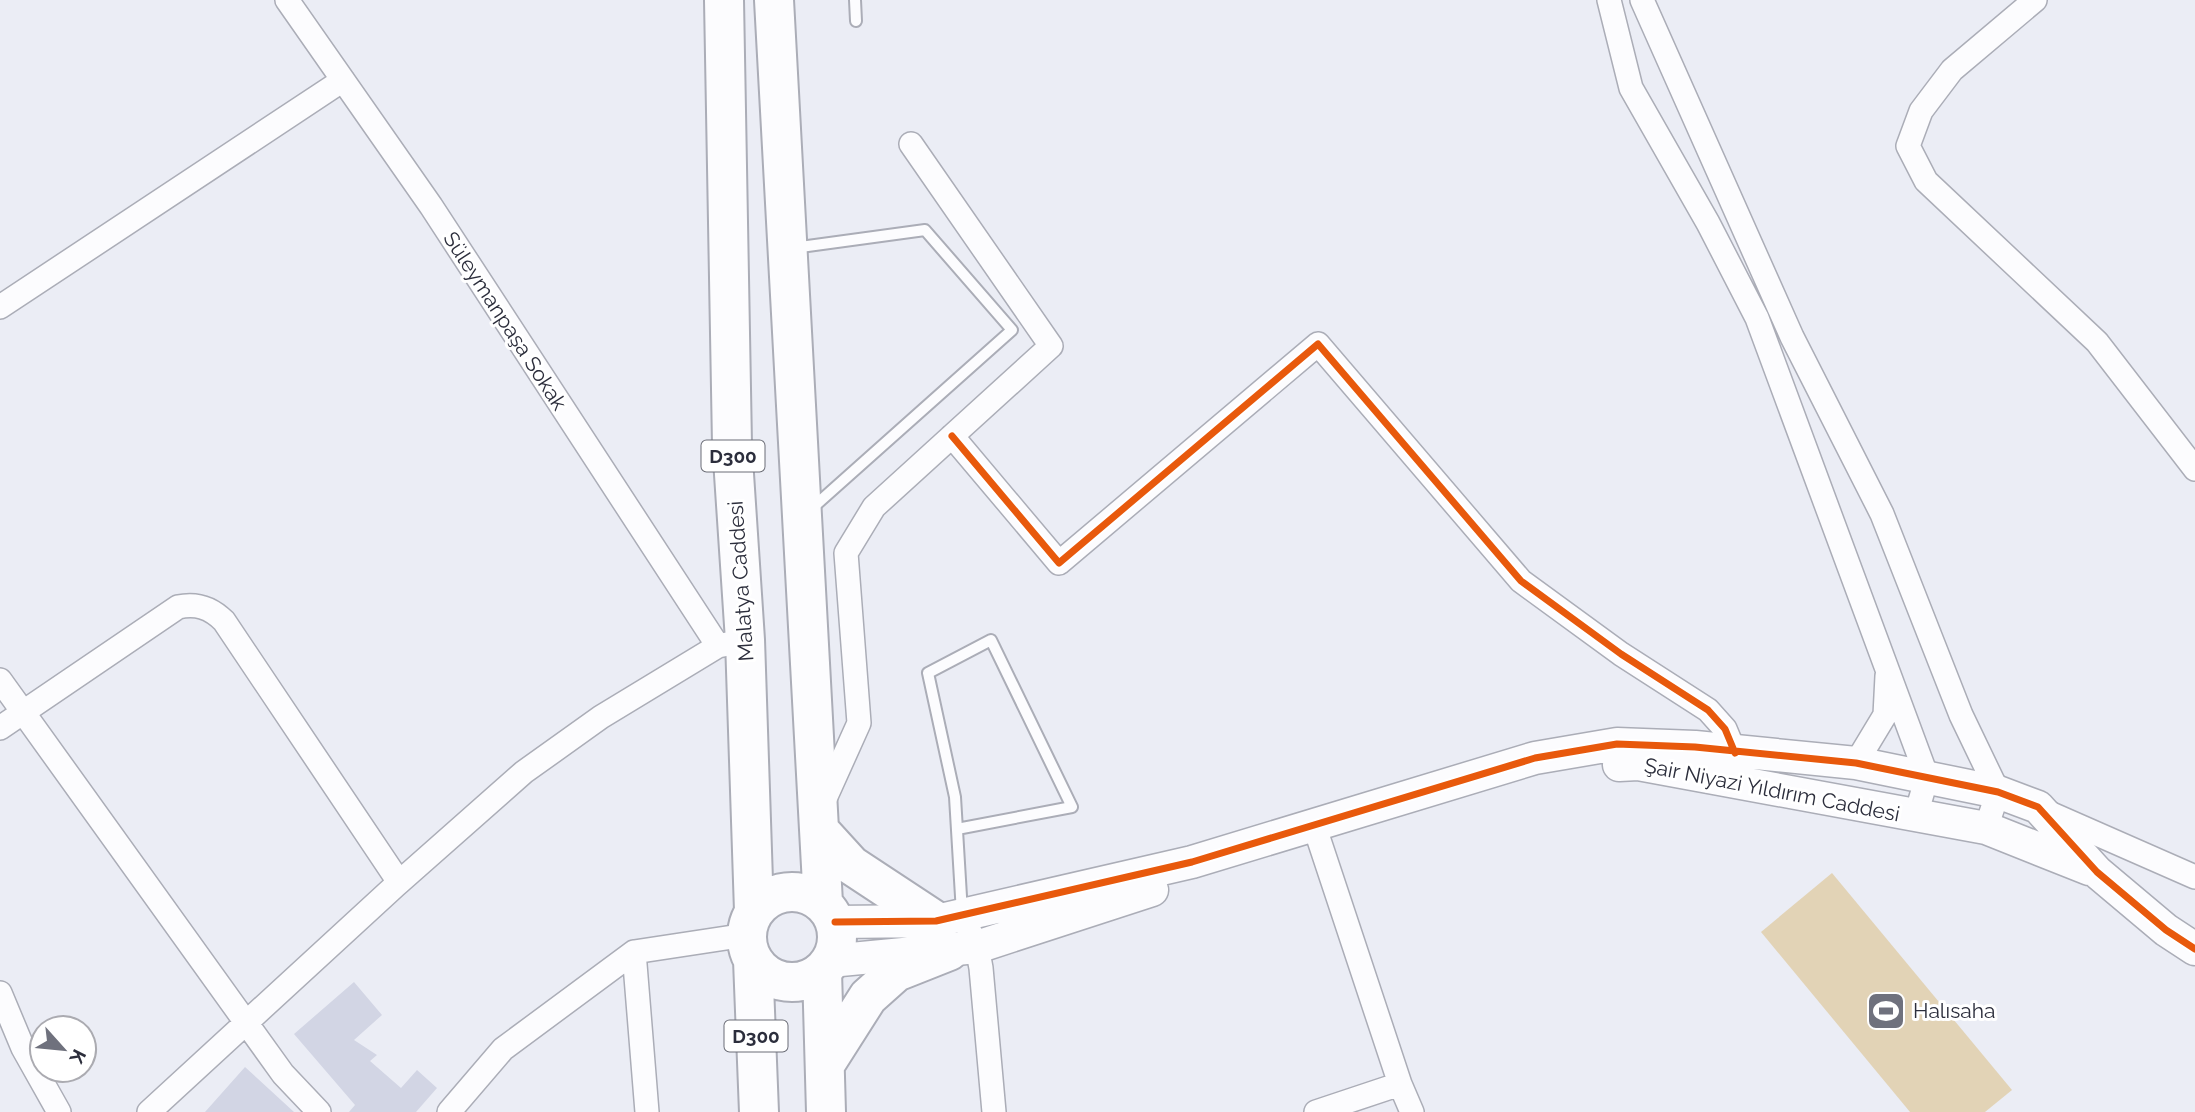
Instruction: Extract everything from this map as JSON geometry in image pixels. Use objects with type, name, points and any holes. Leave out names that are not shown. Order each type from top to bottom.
[{"type":"highway","name":"Malatya Caddesi","points":[[724,0],[732,444],[732,643],[751,935],[759,1112]]},
{"type":"highway","points":[[774,0],[820,821],[829,912],[837,942],[826,966],[830,1094]]},
{"type":"highway","points":[[820,821],[851,865],[956,934],[896,972],[868,997],[830,1094]]},
{"type":"highway","points":[[826,966],[798,982],[785,982],[761,971],[751,935],[765,899],[779,893],[795,891],[810,894],[829,912]]},
{"type":"street","name":"Süleymanpaşa Sokak","points":[[287,0],[732,643]]},
{"type":"street","points":[[1609,0],[1632,88],[1708,223],[1757,318],[1888,666],[1927,777],[1915,818]]},
{"type":"street","points":[[1642,0],[1792,337],[1882,514],[1961,715],[1998,792],[1986,828]]},
{"type":"street","points":[[2035,0],[1952,70],[1921,111],[1908,146],[1926,181],[2097,342],[2195,469]]},
{"type":"street","points":[[0,307],[343,80]]},
{"type":"street","points":[[820,821],[859,723],[846,552],[874,507],[1051,346],[911,144]]},
{"type":"street","points":[[952,436],[1059,563],[1318,344],[1521,581],[1621,654],[1708,710],[1725,729],[1735,753]]},
{"type":"street","points":[[0,728],[178,607],[188,605],[209,609],[224,621],[400,882]]},
{"type":"street","points":[[149,1112],[524,772],[601,717],[732,643]]},
{"type":"street","points":[[1856,763],[1885,715],[1888,666]]},
{"type":"street","points":[[0,680],[25,711],[283,1074],[319,1112]]},
{"type":"street","points":[[829,912],[956,934],[1535,758],[1617,744],[1856,763],[1998,792],[2195,877]]},
{"type":"street","name":"Şair Niyazi Yıldırım Caddesi","points":[[826,966],[1318,837],[1524,774],[1638,764],[1915,818],[1986,828],[2097,872]]},
{"type":"street","points":[[2038,807],[2097,872],[2166,930],[2195,949]]},
{"type":"street","points":[[1318,837],[1399,1084],[1412,1112]]},
{"type":"street","points":[[956,934],[994,1112]]},
{"type":"street","points":[[449,1112],[503,1049],[634,952],[668,944],[751,935]]},
{"type":"street","points":[[634,952],[647,1112]]},
{"type":"street","points":[[0,993],[23,1048],[59,1112]]},
{"type":"street","points":[[1316,1112],[1399,1084]]},
{"type":"lane","points":[[855,0],[856,21]]},
{"type":"lane","points":[[787,249],[925,230],[1012,330],[802,517]]},
{"type":"lane","points":[[956,934],[955,797],[928,673],[991,640],[1072,807],[957,829]]},
{"type":"shaded area","name":"Halısaha","points":[[1832,873],[2012,1090],[1985,1112],[1910,1112],[1761,932]]},
{"type":"building","points":[[354,982],[382,1015],[354,1040],[377,1055],[370,1061],[401,1088],[417,1070],[437,1088],[416,1112],[349,1112],[355,1105],[294,1034]]},
{"type":"building","points":[[245,1067],[294,1112],[205,1112]]},
{"type":"cycle path","points":[[952,436],[1059,563],[1318,344],[1521,581],[1621,654],[1708,710],[1725,729],[1735,753]]},
{"type":"cycle path","points":[[835,922],[936,921],[1192,862],[1535,758],[1617,744],[1695,747],[1856,763],[1998,792],[2038,807],[2097,872],[2166,930],[2195,949]]},
{"type":"place","name":"Halısaha","points":[[1886,1011]]}]
